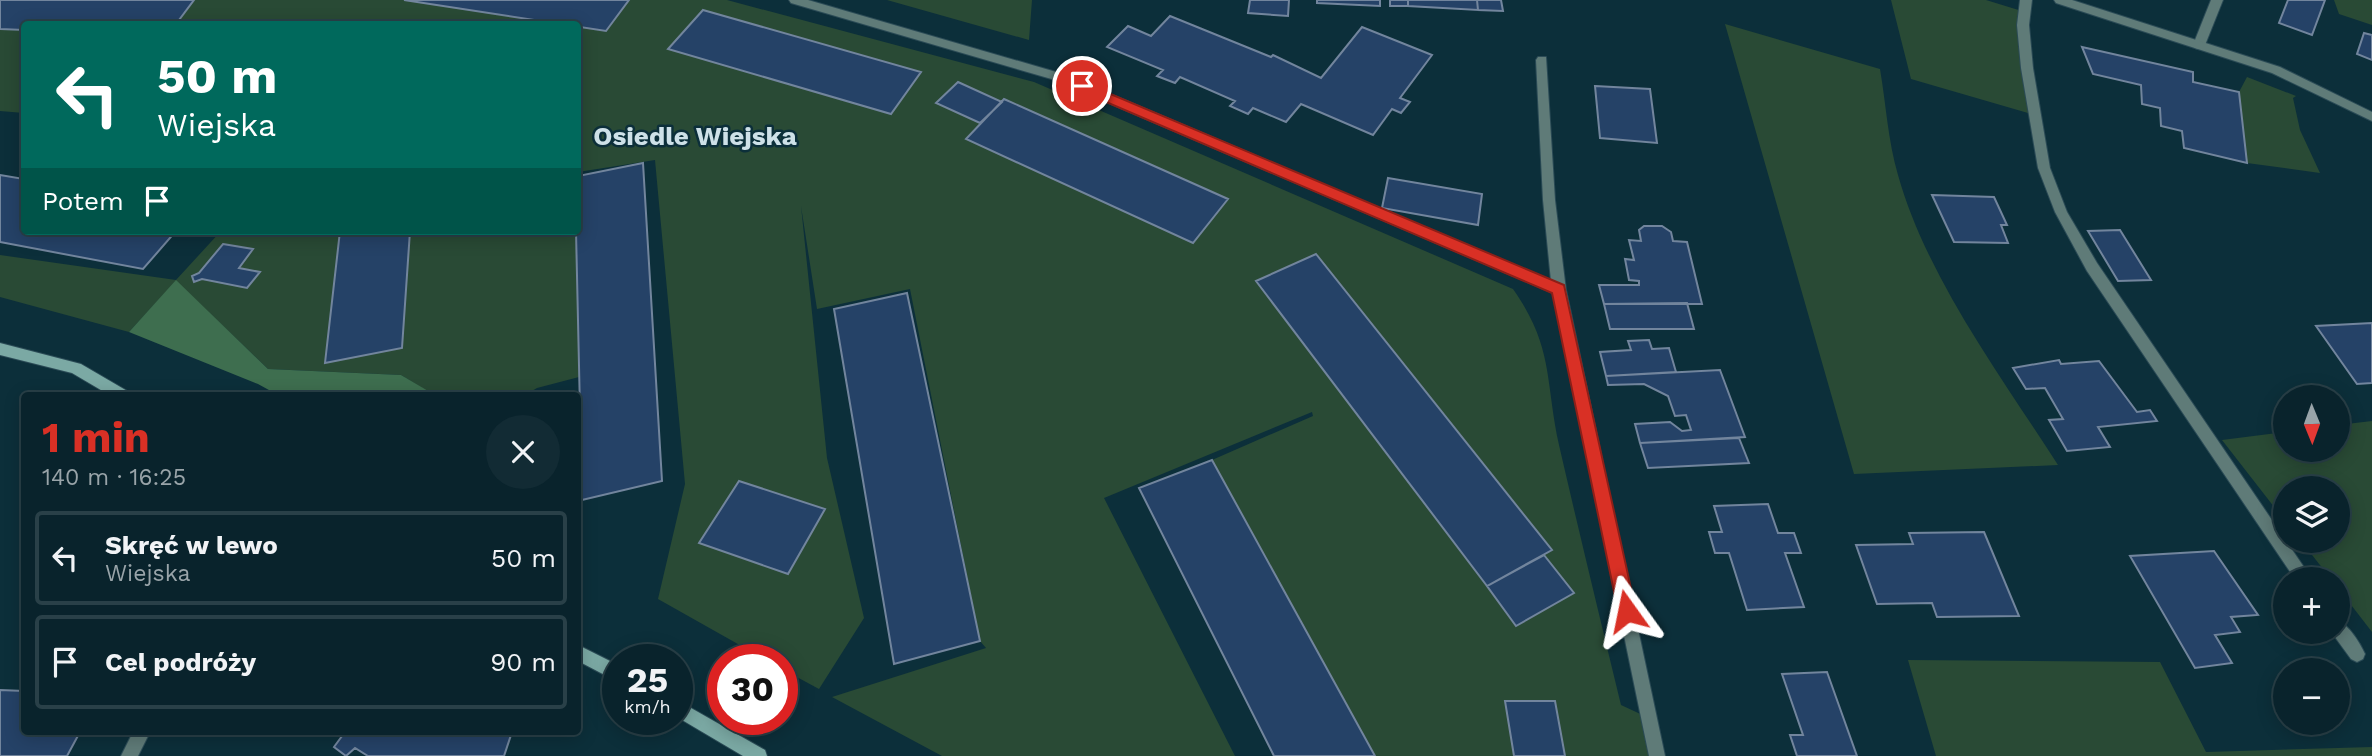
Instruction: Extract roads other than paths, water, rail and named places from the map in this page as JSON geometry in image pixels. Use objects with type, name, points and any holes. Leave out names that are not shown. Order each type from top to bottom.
[{"type":"street","points":[[795,0],[1059,76],[1559,290]]},
{"type":"street","points":[[2026,0],[2023,24],[2027,68],[2044,168],[2061,212],[2092,267],[2296,567]]},
{"type":"street","points":[[2060,0],[2276,70],[2372,117]]},
{"type":"street","points":[[2199,45],[2217,0]]},
{"type":"street","points":[[1542,60],[1549,200],[1559,290],[1657,756]]},
{"type":"street","points":[[0,349],[76,368],[117,392]]},
{"type":"street","points":[[2350,644],[2357,654]]},
{"type":"street","points":[[581,655],[602,666]]},
{"type":"street","points":[[693,717],[759,756]]},
{"type":"street","points":[[129,756],[140,735]]},
{"type":"district","name":"Osiedle Wiejska","points":[[695,136]]}]
